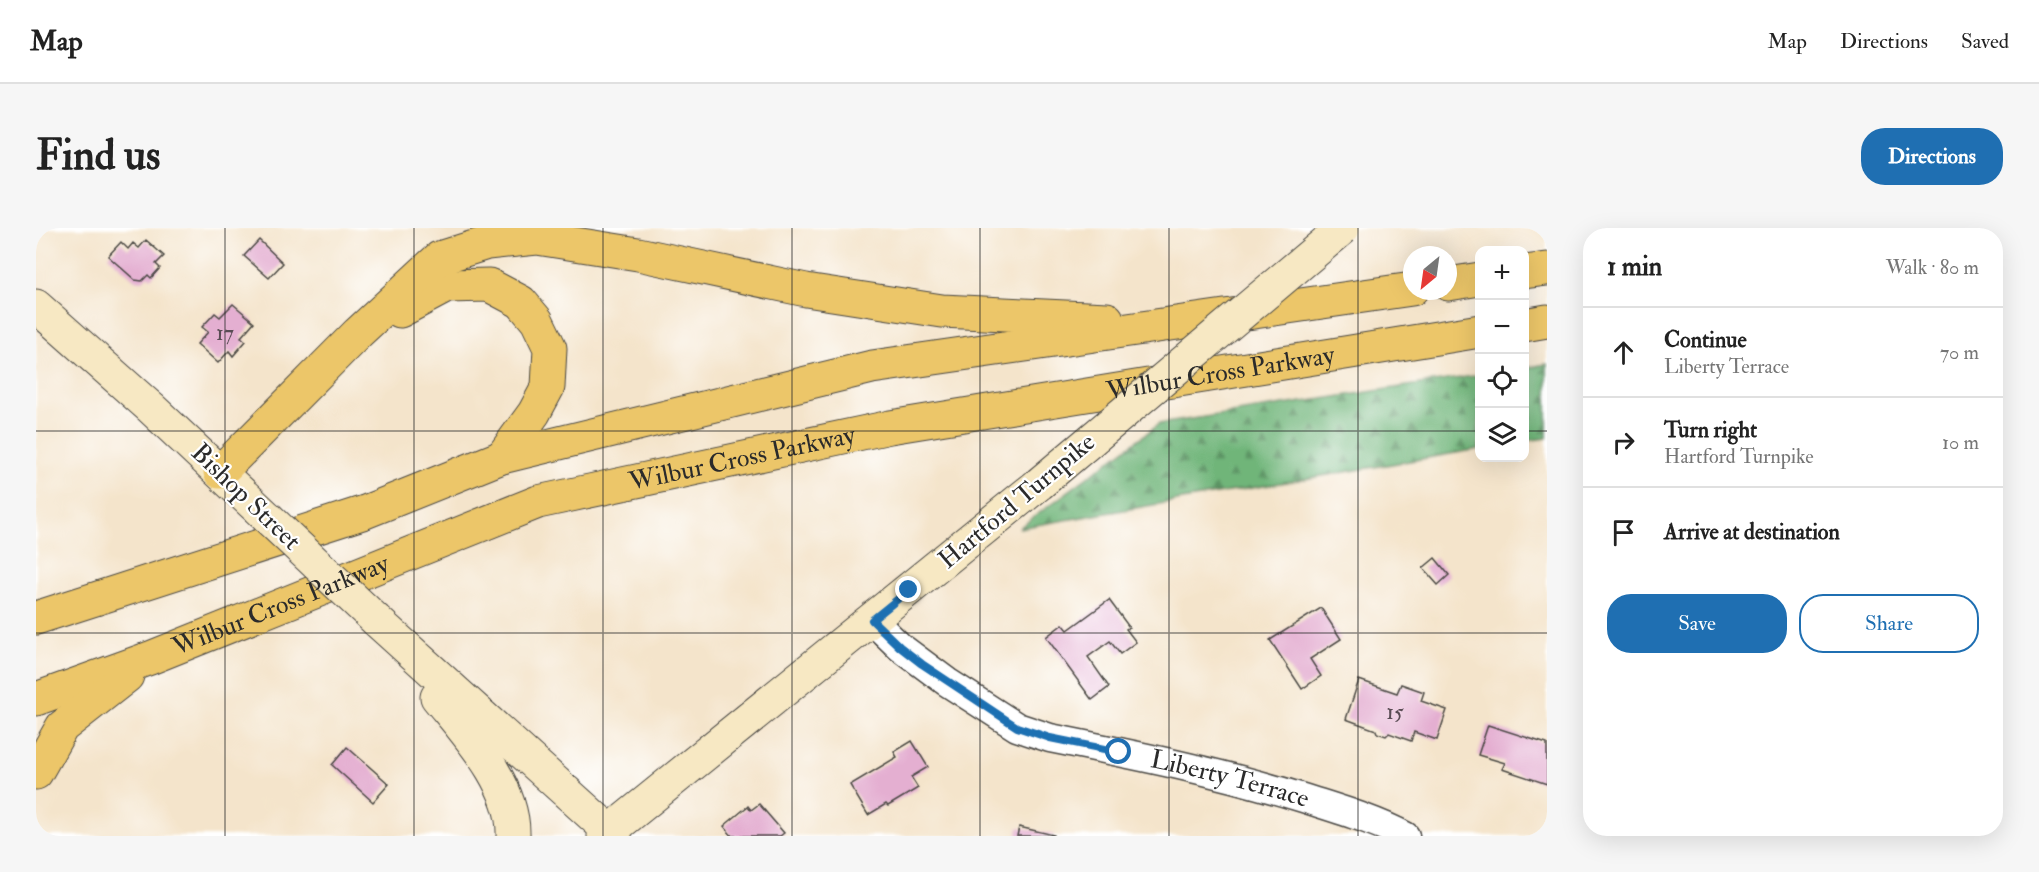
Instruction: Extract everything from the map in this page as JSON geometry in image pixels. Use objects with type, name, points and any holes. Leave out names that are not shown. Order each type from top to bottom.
[{"type":"highway","points":[[220,472],[358,333],[439,258],[487,243],[537,238],[638,254],[806,290],[942,311],[1186,322]]},
{"type":"highway","points":[[1529,271],[1547,269]]},
{"type":"highway","points":[[1457,283],[1475,280]]},
{"type":"highway","points":[[358,333],[447,286],[489,285],[521,302],[537,321],[550,348],[548,387],[534,413],[502,457]]},
{"type":"highway","points":[[36,618],[365,512],[502,457],[872,367],[1403,290]]},
{"type":"highway","points":[[1529,324],[1547,321]]},
{"type":"highway","name":"Wilbur Cross Parkway","points":[[36,699],[150,658],[538,502],[890,427],[1475,332]]},
{"type":"highway","points":[[36,773],[62,727],[150,658]]},
{"type":"main road","name":"Hartford Turnpike","points":[[609,834],[1039,484],[1342,228]]},
{"type":"main road","name":"Bishop Street","points":[[36,306],[151,408],[376,620],[609,834]]},
{"type":"main road","points":[[376,620],[474,742],[508,803],[513,836]]},
{"type":"street","name":"Liberty Terrace","points":[[872,620],[922,664],[1017,727],[1050,738],[1251,782],[1334,808],[1388,827],[1405,836]]},
{"type":"green space","points":[[1547,364],[1547,438],[1529,440],[1529,408],[1529,367]]},
{"type":"green space","points":[[1475,376],[1475,450],[1019,528],[1159,424]]},
{"type":"building","points":[[146,240],[164,256],[156,264],[160,268],[151,278],[148,275],[142,281],[135,280],[108,256],[121,242],[128,249],[133,243],[139,248]]},
{"type":"building","points":[[259,240],[283,263],[269,278],[244,256]]},
{"type":"building","points":[[233,304],[254,322],[241,337],[246,341],[233,356],[229,351],[218,363],[197,344],[208,332],[202,327],[215,313],[220,317]]},
{"type":"building","points":[[1435,558],[1449,575],[1438,585],[1423,568]]},
{"type":"building","points":[[1109,600],[1129,627],[1126,629],[1136,642],[1120,654],[1110,641],[1088,657],[1109,687],[1092,700],[1046,637],[1063,624],[1068,630]]},
{"type":"building","points":[[1321,608],[1341,639],[1310,659],[1321,676],[1302,689],[1270,640]]},
{"type":"building","points":[[1359,680],[1397,693],[1401,684],[1424,692],[1421,701],[1447,710],[1437,740],[1414,732],[1411,741],[1389,733],[1386,736],[1346,719]]},
{"type":"building","points":[[1488,725],[1547,744],[1547,784],[1502,769],[1505,763],[1478,755]]},
{"type":"building","points":[[912,741],[928,767],[911,777],[918,788],[868,815],[850,785],[897,757],[894,752]]},
{"type":"building","points":[[347,747],[389,784],[373,802],[332,765]]},
{"type":"building","points":[[759,804],[784,833],[780,836],[732,836],[724,826],[748,806],[751,810]]},
{"type":"building","points":[[1019,827],[1054,835],[1054,836],[1017,836]]},
{"type":"route","points":[[909,590],[872,620],[922,664],[1017,727],[1050,738],[1119,752]]}]
